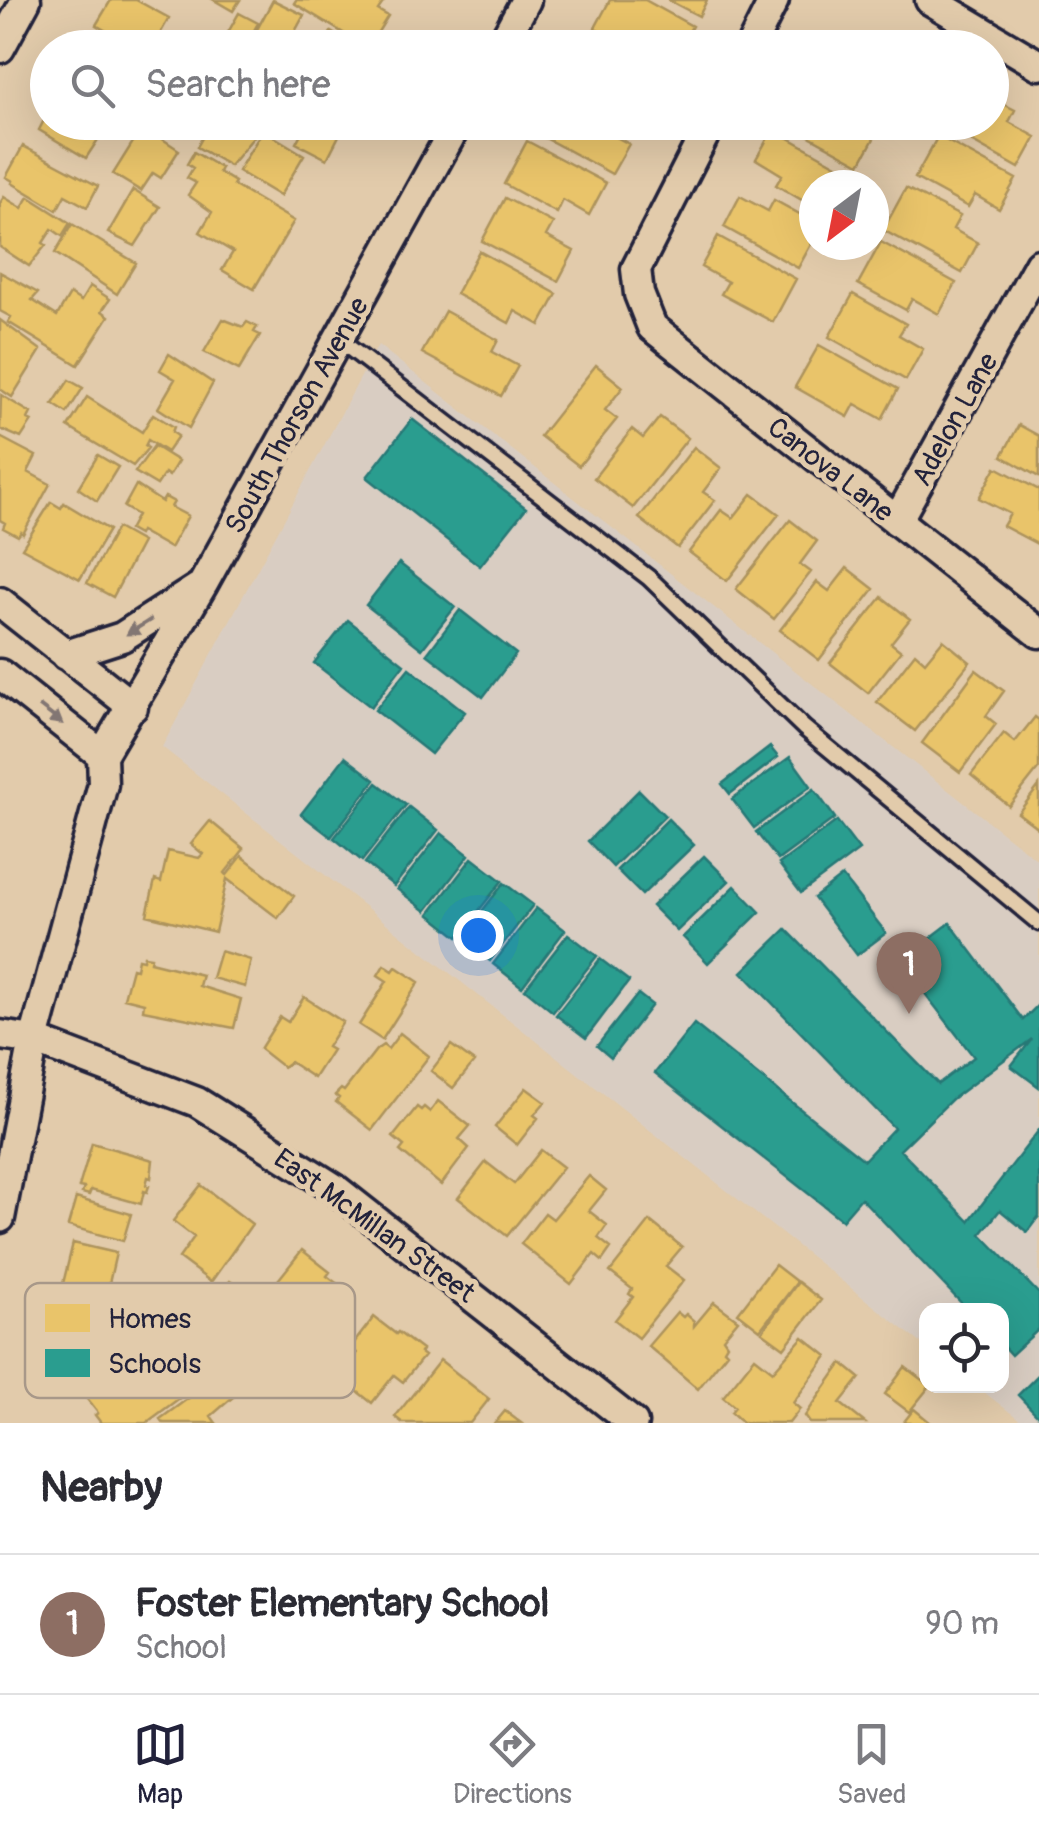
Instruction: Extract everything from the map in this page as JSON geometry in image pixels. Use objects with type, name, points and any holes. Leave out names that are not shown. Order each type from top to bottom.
[{"type":"street","points":[[0,48],[26,0]]},
{"type":"street","points":[[510,30],[526,0]]},
{"type":"street","points":[[759,30],[774,0]]},
{"type":"street","points":[[930,0],[980,30]]},
{"type":"street","points":[[1009,47],[1039,65]]},
{"type":"street","name":"South Thorson Avenue","points":[[133,707],[448,140]]},
{"type":"street","name":"Canova Lane","points":[[702,140],[636,268],[639,294],[652,327],[1039,634]]},
{"type":"street","name":"Adelon Lane","points":[[897,521],[1039,264]]},
{"type":"street","points":[[66,654],[122,637],[204,584]]},
{"type":"street","points":[[0,602],[133,707],[102,755],[103,784],[34,1040],[0,1218]]},
{"type":"street","points":[[0,674],[102,755]]},
{"type":"street","name":"East McMillan Street","points":[[0,1035],[34,1040],[197,1102],[334,1188],[633,1423]]},
{"type":"lane","points":[[338,338],[649,578],[804,728],[1039,924]]},
{"type":"shaded area","points":[[378,345],[1039,861],[1039,1423],[1024,1423],[985,1393],[1009,1393],[1009,1303],[919,1303],[919,1342],[162,747]]},
{"type":"building: Homes","points":[[111,0],[136,0],[169,18],[162,30],[105,30],[96,25]]},
{"type":"building: Homes","points":[[214,0],[240,0],[233,11]]},
{"type":"building: Homes","points":[[273,0],[304,15],[296,30],[257,30]]},
{"type":"building: Homes","points":[[385,0],[378,10],[388,16],[379,30],[338,30],[294,3]]},
{"type":"building: Homes","points":[[610,0],[645,0],[692,26],[690,30],[595,28]]},
{"type":"building: Homes","points":[[668,0],[707,0],[699,16]]},
{"type":"building: Homes","points":[[239,13],[258,23],[254,30],[229,30]]},
{"type":"building: Homes","points":[[1009,122],[1036,137],[1019,168],[969,140],[1009,140]]},
{"type":"building: Homes","points":[[56,140],[98,140],[86,158]]},
{"type":"building: Homes","points":[[134,140],[164,140],[179,150],[161,178],[153,173],[141,191],[113,174]]},
{"type":"building: Homes","points":[[201,140],[251,140],[230,166],[197,147]]},
{"type":"building: Homes","points":[[257,140],[279,140],[304,155],[280,196],[238,171]]},
{"type":"building: Homes","points":[[298,140],[337,140],[327,159],[296,143]]},
{"type":"building: Homes","points":[[549,140],[622,140],[629,144],[612,174]]},
{"type":"building: Homes","points":[[767,140],[792,140],[846,170],[799,170],[799,198],[776,185],[782,175],[756,159]]},
{"type":"building: Homes","points":[[817,140],[873,140],[860,164]]},
{"type":"building: Homes","points":[[936,140],[945,140],[1016,179],[999,209],[975,195],[968,207],[915,178]]},
{"type":"building: Homes","points":[[527,141],[606,183],[589,215],[563,200],[557,213],[504,184]]},
{"type":"building: Homes","points":[[23,146],[98,186],[87,207],[65,195],[57,210],[12,183],[6,177]]},
{"type":"building: Homes","points":[[194,152],[221,168],[219,172],[235,182],[233,185],[294,221],[254,289],[222,270],[233,252],[200,232],[212,212],[188,195],[196,183],[187,178],[193,168],[187,164]]},
{"type":"building: Homes","points":[[906,188],[960,216],[953,229],[978,243],[962,273],[889,233],[889,219]]},
{"type":"building: Homes","points":[[133,190],[160,207],[135,246],[108,233]]},
{"type":"building: Homes","points":[[740,196],[768,211],[774,200],[799,214],[799,260],[802,260],[798,268],[724,227]]},
{"type":"building: Homes","points":[[4,197],[22,208],[29,197],[70,223],[62,236],[52,229],[43,243],[46,245],[29,266],[0,247],[0,203]]},
{"type":"building: Homes","points":[[505,198],[553,223],[546,236],[574,251],[558,281],[482,241]]},
{"type":"building: Homes","points":[[72,224],[136,263],[117,294],[55,253]]},
{"type":"building: Homes","points":[[718,236],[796,279],[773,322],[721,294],[728,282],[701,267]]},
{"type":"building: Homes","points":[[889,246],[956,283],[939,314],[912,299],[906,310],[858,284],[871,260],[889,260]]},
{"type":"building: Homes","points":[[479,251],[557,294],[540,325],[515,311],[509,323],[456,294]]},
{"type":"building: Homes","points":[[0,272],[38,293],[32,300],[57,316],[70,294],[81,301],[90,286],[110,299],[102,311],[109,316],[78,365],[8,322],[11,317],[0,311]]},
{"type":"building: Homes","points":[[853,294],[906,324],[899,335],[923,349],[906,380],[829,337]]},
{"type":"building: Homes","points":[[445,311],[498,340],[492,352],[518,366],[501,396],[422,353]]},
{"type":"building: Homes","points":[[223,319],[243,327],[247,322],[257,327],[254,332],[260,335],[239,370],[204,352]]},
{"type":"building: Homes","points":[[0,320],[41,350],[12,397],[0,389]]},
{"type":"building: Homes","points":[[819,345],[898,389],[882,419],[855,404],[848,417],[795,387]]},
{"type":"building: Homes","points":[[169,354],[213,383],[189,428],[158,408],[175,379],[160,370]]},
{"type":"building: Homes","points":[[596,365],[623,387],[605,410],[617,419],[579,466],[540,436]]},
{"type":"building: Homes","points":[[69,380],[83,388],[67,413],[53,404]]},
{"type":"building: Homes","points":[[1,395],[31,413],[28,419],[32,421],[21,438],[0,429]]},
{"type":"building: Homes","points":[[87,397],[142,432],[153,414],[174,427],[172,432],[178,436],[167,452],[148,440],[148,448],[133,466],[68,427]]},
{"type":"building: Homes","points":[[660,417],[688,438],[633,508],[594,478],[632,429],[643,438]]},
{"type":"building: Homes","points":[[1019,425],[1039,436],[1039,477],[1002,456]]},
{"type":"building: Homes","points":[[0,437],[36,456],[28,472],[50,484],[23,534],[18,536],[3,528],[5,523],[0,520]]},
{"type":"building: Homes","points":[[154,446],[178,461],[169,476],[165,473],[157,485],[135,472]]},
{"type":"building: Homes","points":[[694,447],[721,468],[703,492],[715,500],[678,548],[639,518]]},
{"type":"building: Homes","points":[[98,455],[118,467],[97,501],[78,488]]},
{"type":"building: Homes","points":[[996,467],[1039,490],[1039,545],[1003,526],[1010,514],[979,498]]},
{"type":"building: Homes","points":[[136,485],[162,502],[165,497],[174,502],[171,507],[188,516],[170,548],[140,531],[138,535],[129,530],[137,515],[124,507]]},
{"type":"building: Homes","points":[[752,494],[779,514],[727,581],[689,552],[721,510],[733,518]]},
{"type":"building: Homes","points":[[51,502],[61,508],[64,503],[109,530],[80,579],[22,548]]},
{"type":"building: Homes","points":[[790,520],[817,541],[800,564],[811,572],[774,619],[736,589]]},
{"type":"building: Homes","points":[[117,528],[142,542],[113,597],[87,583]]},
{"type":"building: Homes","points":[[847,568],[874,589],[819,660],[780,630],[817,582],[829,591]]},
{"type":"building: Homes","points":[[882,597],[910,619],[891,643],[901,651],[868,693],[830,663]]},
{"type":"building: Homes","points":[[943,640],[970,662],[915,731],[877,702],[915,653],[925,662]]},
{"type":"building: Homes","points":[[976,670],[1004,691],[986,716],[996,724],[960,772],[922,743]]},
{"type":"building: Homes","points":[[1035,717],[1039,720],[1039,768],[1009,806],[971,775],[1004,733],[1015,742]]},
{"type":"building: Homes","points":[[1039,786],[1039,829],[1018,813]]},
{"type":"building: Homes","points":[[210,821],[244,849],[227,875],[242,856],[294,896],[278,918],[227,879],[215,932],[147,915],[155,880],[161,882],[168,851],[199,858],[203,854],[191,844]]},
{"type":"building: Homes","points":[[220,951],[251,960],[245,987],[212,978]]},
{"type":"building: Homes","points":[[144,956],[151,957],[150,962],[202,975],[199,986],[241,999],[234,1028],[143,1010],[144,1003],[124,998],[132,968],[136,969],[138,959],[143,960]]},
{"type":"building: Homes","points":[[384,965],[393,971],[396,967],[419,982],[382,1040],[359,1025],[387,981],[378,975]]},
{"type":"building: Homes","points":[[304,997],[343,1022],[327,1047],[332,1050],[314,1078],[290,1062],[283,1067],[260,1049],[280,1017],[288,1022]]},
{"type":"building: Homes","points":[[400,1033],[429,1056],[372,1130],[336,1102],[339,1098],[335,1095],[341,1089],[344,1091],[376,1050],[383,1045],[388,1049]]},
{"type":"building: Homes","points":[[451,1045],[474,1062],[453,1088],[431,1071]]},
{"type":"building: Homes","points":[[526,1088],[545,1102],[517,1145],[495,1127]]},
{"type":"building: Homes","points":[[438,1101],[470,1126],[459,1139],[469,1148],[441,1185],[400,1151],[404,1146],[393,1137],[417,1107],[430,1112]]},
{"type":"building: Homes","points":[[92,1143],[153,1160],[141,1204],[91,1190],[89,1195],[82,1193],[84,1188],[79,1187]]},
{"type":"building: Homes","points":[[541,1150],[563,1167],[507,1236],[458,1198],[486,1162],[514,1184]]},
{"type":"building: Homes","points":[[589,1176],[606,1190],[589,1211],[607,1225],[598,1238],[611,1248],[602,1261],[594,1254],[571,1284],[521,1244],[545,1213],[553,1219]]},
{"type":"building: Homes","points":[[201,1185],[252,1224],[211,1282],[179,1258],[194,1237],[173,1221]]},
{"type":"building: Homes","points":[[76,1198],[131,1214],[123,1241],[68,1226]]},
{"type":"building: Homes","points":[[650,1221],[682,1247],[666,1266],[684,1280],[638,1338],[615,1320],[633,1297],[629,1294],[632,1289],[610,1272]]},
{"type":"building: Homes","points":[[73,1243],[116,1253],[109,1283],[63,1283]]},
{"type":"building: Homes","points":[[302,1250],[330,1272],[327,1276],[336,1283],[276,1283]]},
{"type":"building: Homes","points":[[775,1265],[797,1282],[760,1330],[738,1313]]},
{"type":"building: Homes","points":[[798,1282],[821,1300],[784,1348],[762,1332]]},
{"type":"building: Homes","points":[[714,1302],[738,1320],[723,1338],[727,1352],[698,1389],[648,1346],[677,1312],[683,1317],[686,1314],[694,1326]]},
{"type":"building: Homes","points":[[374,1317],[422,1350],[424,1356],[403,1382],[394,1375],[372,1403],[355,1390],[355,1342]]},
{"type":"building: Homes","points":[[803,1337],[827,1356],[793,1403],[800,1409],[789,1423],[743,1423],[731,1412],[735,1407],[723,1397],[755,1357],[773,1371]]},
{"type":"building: Homes","points":[[440,1360],[489,1399],[470,1423],[403,1423],[395,1417]]},
{"type":"building: Homes","points":[[842,1363],[860,1378],[840,1403],[865,1423],[810,1423],[805,1416]]},
{"type":"building: Homes","points":[[905,1367],[919,1378],[919,1393],[924,1393],[909,1412],[885,1394]]},
{"type":"building: Homes","points":[[86,1398],[180,1398],[146,1423],[101,1423],[95,1415],[98,1413]]},
{"type":"building: Homes","points":[[189,1398],[232,1398],[211,1416],[216,1423],[163,1423],[160,1419]]},
{"type":"building: Homes","points":[[914,1409],[931,1423],[903,1423]]},
{"type":"building: Homes","points":[[505,1411],[521,1423],[495,1423]]},
{"type":"building: Schools","points":[[412,419],[526,508],[480,566],[367,477]]},
{"type":"building: Schools","points":[[399,563],[455,607],[422,649],[366,605]]},
{"type":"building: Schools","points":[[460,610],[516,654],[483,697],[427,654]]},
{"type":"building: Schools","points":[[348,620],[404,664],[371,707],[314,663]]},
{"type":"building: Schools","points":[[409,668],[465,712],[431,754],[375,710]]},
{"type":"building: Schools","points":[[770,747],[778,757],[730,794],[722,784]]},
{"type":"building: Schools","points":[[345,757],[375,780],[331,837],[301,814]]},
{"type":"building: Schools","points":[[790,757],[811,786],[754,828],[732,799]]},
{"type":"building: Schools","points":[[377,783],[406,805],[362,861],[334,838]]},
{"type":"building: Schools","points":[[814,789],[835,818],[778,860],[756,832]]},
{"type":"building: Schools","points":[[639,790],[665,816],[613,867],[588,841]]},
{"type":"building: Schools","points":[[409,807],[438,830],[394,886],[365,863]]},
{"type":"building: Schools","points":[[668,819],[694,845],[642,895],[617,870]]},
{"type":"building: Schools","points":[[837,821],[859,850],[801,893],[779,864]]},
{"type":"building: Schools","points":[[441,833],[469,855],[426,911],[397,889]]},
{"type":"building: Schools","points":[[704,856],[729,881],[677,931],[652,906]]},
{"type":"building: Schools","points":[[472,858],[502,881],[458,937],[429,914]]},
{"type":"building: Schools","points":[[842,876],[886,933],[857,955],[814,898]]},
{"type":"building: Schools","points":[[504,883],[533,905],[490,961],[461,938]]},
{"type":"building: Schools","points":[[735,886],[760,912],[708,963],[683,937]]},
{"type":"building: Schools","points":[[536,908],[565,930],[522,987],[493,964]]},
{"type":"building: Schools","points":[[950,923],[1023,1020],[1039,1004],[1039,1087],[1011,1066],[1032,1039],[952,1099],[900,1150],[969,1221],[1039,1130],[1039,1216],[1027,1232],[1000,1210],[981,1234],[1039,1294],[1039,1329],[1011,1355],[1009,1303],[961,1303],[861,1198],[842,1220],[655,1073],[694,1024],[864,1160],[894,1128],[742,972],[786,929],[938,1084],[974,1057],[900,961]]},
{"type":"building: Schools","points":[[568,934],[597,956],[553,1012],[525,989]]},
{"type":"building: Schools","points":[[600,959],[629,981],[586,1038],[556,1015]]},
{"type":"building: Schools","points":[[638,994],[652,1005],[611,1058],[597,1046]]},
{"type":"building: Schools","points":[[1039,1374],[1039,1417],[1018,1395]]},
{"type":"place","name":"Foster Elementary School","points":[[909,1014]]}]
